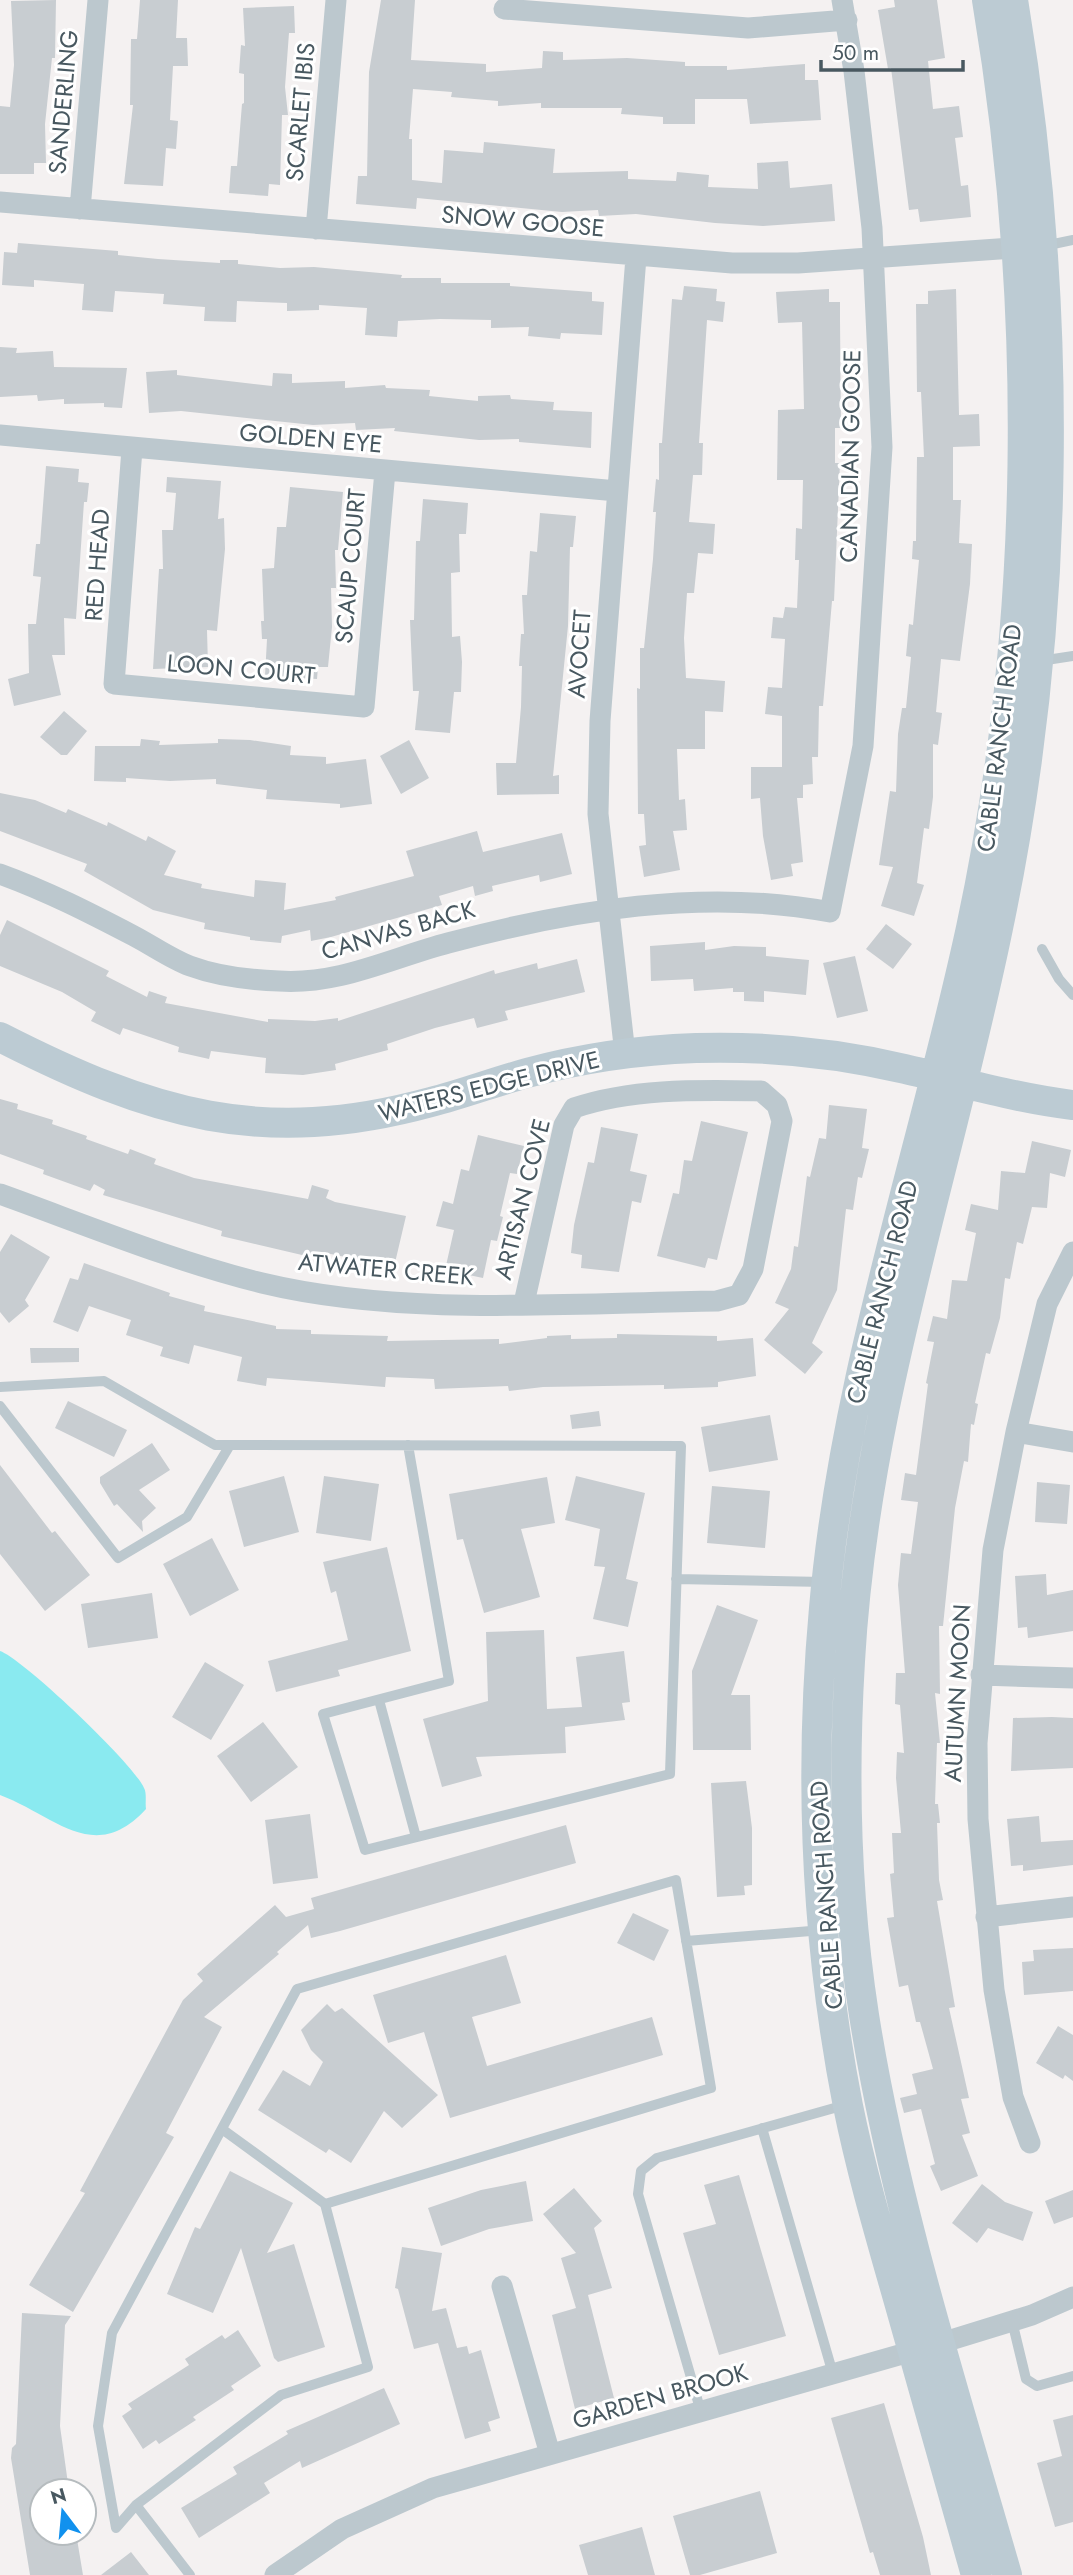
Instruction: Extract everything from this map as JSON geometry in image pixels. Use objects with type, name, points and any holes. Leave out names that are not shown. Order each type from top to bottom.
[{"type":"street","name":"SANDERLING","points":[[80,209],[98,0]]},
{"type":"street","name":"SCARLET IBIS","points":[[316,229],[336,0]]},
{"type":"street","name":"CABLE RANCH ROAD","points":[[950,1080],[1007,885],[1037,661],[1045,555],[1048,428],[1029,247],[1007,141],[986,0]]},
{"type":"street","name":"CABLE RANCH ROAD","points":[[1007,2575],[927,2347],[870,2197],[848,2105],[839,1930],[817,1799],[818,1699],[841,1584],[867,1496],[950,1080],[992,814],[1011,669],[1029,247],[1029,109],[1013,0]]},
{"type":"street","points":[[504,9],[748,28],[844,10]]},
{"type":"street","name":"CANADIAN GOOSE","points":[[830,912],[863,746],[882,447],[874,258],[844,10]]},
{"type":"street","name":"SNOW GOOSE","points":[[0,202],[732,263],[874,258],[1029,247]]},
{"type":"street","name":"AVOCET","points":[[625,1054],[598,814],[600,721],[636,257]]},
{"type":"street","name":"GOLDEN EYE","points":[[0,435],[617,491]]},
{"type":"street","name":"RED HEAD","points":[[114,684],[132,449]]},
{"type":"street","name":"SCAUP COURT","points":[[364,707],[385,471]]},
{"type":"street","name":"LOON COURT","points":[[114,684],[364,707]]},
{"type":"street","name":"CANVAS BACK","points":[[0,874],[49,891],[190,966],[232,976],[280,982],[330,980],[508,927],[609,910],[712,901],[788,904],[830,912]]},
{"type":"street","name":"WATERS EDGE DRIVE","points":[[0,1037],[64,1070],[132,1098],[209,1116],[268,1122],[317,1122],[370,1116],[430,1103],[538,1070],[625,1054],[695,1048],[780,1050],[870,1062],[1030,1100],[1073,1105]]},
{"type":"street","name":"ARTISAN COVE","points":[[524,1303],[564,1125],[574,1108],[597,1100],[690,1090],[761,1091],[777,1105]]},
{"type":"street","name":"ATWATER CREEK","points":[[0,1194],[262,1283],[338,1297],[435,1303],[717,1301],[739,1294],[753,1269],[782,1121],[777,1105]]},
{"type":"street","name":"AUTUMN MOON","points":[[1030,2143],[1013,2097],[1003,2049],[986,1917],[978,1819],[977,1743],[993,1550],[1016,1433],[1047,1304],[1073,1252]]},
{"type":"street","points":[[1016,1433],[1073,1442]]},
{"type":"street","points":[[981,1675],[1073,1678]]},
{"type":"street","points":[[986,1917],[1073,1907]]},
{"type":"street","name":"CABLE RANCH ROAD","points":[[839,1930],[863,2006],[927,2347],[976,2575]]},
{"type":"street","points":[[502,2286],[550,2454]]},
{"type":"street","name":"GARDEN BROOK","points":[[275,2575],[342,2529],[399,2501],[454,2481],[927,2347],[1012,2321],[1073,2297]]},
{"type":"lane","points":[[1029,247],[1073,240]]},
{"type":"lane","points":[[1037,661],[1073,656]]},
{"type":"lane","points":[[1042,949],[1059,979],[1073,995]]},
{"type":"lane","points":[[0,1387],[104,1381],[215,1445],[408,1445],[681,1446],[670,1774],[365,1850],[323,1714],[449,1681],[408,1445]]},
{"type":"lane","points":[[0,1406],[118,1558],[187,1517],[230,1445]]},
{"type":"lane","points":[[676,1579],[841,1584]]},
{"type":"lane","points":[[379,1700],[416,1837]]},
{"type":"lane","points":[[222,2129],[325,2204],[368,2367],[281,2395],[136,2505],[116,2528],[99,2426],[112,2333],[297,1989],[676,1880],[711,2088],[325,2204]]},
{"type":"lane","points":[[686,1941],[839,1930]]},
{"type":"lane","points":[[701,2412],[638,2194],[641,2172],[657,2158],[848,2105]]},
{"type":"lane","points":[[762,2128],[833,2374]]},
{"type":"lane","points":[[1012,2321],[1026,2379],[1037,2386],[1073,2376]]},
{"type":"lane","points":[[136,2505],[190,2575]]},
{"type":"water","points":[[0,1651],[53,1691],[100,1736],[136,1776],[145,1790],[146,1809],[127,1826],[109,1834],[91,1835],[74,1831],[0,1795]]},
{"type":"building","points":[[56,0],[55,58],[52,58],[45,124],[46,163],[34,163],[34,174],[0,174],[0,106],[10,107],[14,65],[11,1]]},
{"type":"building","points":[[140,0],[178,0],[176,38],[187,38],[188,66],[173,66],[170,120],[178,121],[176,149],[166,148],[163,186],[124,184],[133,105],[130,105],[131,39],[137,39]]},
{"type":"building","points":[[381,0],[415,0],[411,60],[486,64],[486,72],[542,68],[543,51],[563,52],[563,60],[627,58],[685,62],[685,66],[727,66],[727,70],[805,64],[805,80],[818,80],[821,120],[750,124],[747,99],[695,99],[695,124],[663,124],[663,117],[621,114],[622,108],[541,108],[541,103],[498,106],[498,101],[451,97],[452,92],[413,89],[409,139],[412,139],[412,180],[442,183],[444,150],[483,153],[484,142],[555,149],[553,173],[628,171],[628,179],[676,181],[677,172],[709,175],[708,187],[758,189],[757,163],[788,161],[790,188],[832,184],[835,221],[763,226],[636,214],[599,216],[598,210],[562,212],[417,198],[416,209],[356,204],[358,176],[367,176],[369,72]]},
{"type":"building","points":[[894,0],[937,0],[945,58],[928,61],[933,109],[959,106],[963,137],[955,138],[961,186],[968,185],[971,217],[920,222],[918,209],[909,210],[891,68],[888,69],[878,10],[895,7]]},
{"type":"building","points":[[294,6],[295,33],[289,33],[285,87],[288,115],[282,115],[280,185],[269,184],[268,196],[229,193],[231,166],[237,166],[244,103],[244,74],[239,73],[241,45],[245,46],[243,8]]},
{"type":"building","points":[[18,243],[118,251],[118,255],[158,259],[220,263],[220,260],[238,260],[238,264],[280,268],[314,267],[402,275],[401,278],[441,278],[441,283],[510,283],[510,286],[592,292],[592,301],[604,302],[602,335],[561,333],[560,339],[528,336],[529,327],[491,328],[491,320],[440,319],[398,321],[397,337],[365,335],[367,308],[319,305],[319,310],[287,311],[287,303],[237,301],[236,322],[204,321],[205,307],[163,304],[164,294],[115,291],[113,312],[82,310],[84,284],[34,280],[34,287],[2,285],[4,252],[17,253]]},
{"type":"building","points":[[684,286],[717,289],[716,301],[725,302],[723,322],[707,320],[699,443],[703,443],[702,475],[693,475],[689,522],[715,524],[713,554],[698,553],[694,593],[687,593],[684,638],[686,678],[725,681],[723,712],[705,711],[705,749],[677,749],[679,800],[685,799],[687,830],[673,831],[680,870],[644,877],[639,846],[646,845],[644,814],[638,814],[637,688],[640,689],[640,648],[644,648],[653,559],[656,512],[653,512],[656,479],[659,480],[659,443],[662,443],[672,299],[682,300]]},
{"type":"building","points":[[829,289],[829,302],[840,302],[841,428],[835,428],[835,463],[840,463],[834,601],[823,706],[819,706],[818,757],[812,757],[813,784],[803,785],[803,798],[797,798],[803,862],[791,864],[793,876],[771,880],[760,798],[751,799],[751,767],[782,767],[782,716],[765,714],[768,687],[782,688],[785,639],[771,638],[773,617],[783,618],[785,607],[797,608],[799,560],[795,560],[796,528],[802,529],[803,480],[777,480],[778,410],[804,409],[802,322],[778,323],[776,292]]},
{"type":"building","points":[[956,289],[959,415],[979,414],[980,446],[953,447],[953,500],[961,500],[959,543],[972,544],[970,584],[960,661],[941,659],[936,712],[942,713],[938,745],[933,744],[933,797],[929,829],[924,828],[917,883],[924,885],[914,916],[881,906],[893,867],[879,865],[890,791],[896,792],[898,734],[902,708],[906,708],[911,657],[906,656],[909,624],[913,625],[919,560],[912,559],[913,541],[916,541],[917,457],[924,457],[921,392],[917,392],[916,304],[928,304],[928,291]]},
{"type":"building","points":[[0,347],[17,348],[16,353],[53,351],[54,367],[127,368],[122,408],[104,407],[104,403],[64,404],[64,399],[38,401],[37,395],[0,397]]},
{"type":"building","points":[[177,370],[177,375],[272,386],[273,373],[292,374],[292,383],[345,381],[345,388],[385,385],[386,388],[430,390],[429,396],[478,401],[478,396],[510,395],[511,399],[554,402],[553,410],[592,412],[591,448],[519,442],[519,439],[479,440],[394,431],[395,428],[356,430],[355,423],[313,425],[181,411],[149,413],[146,372]]},
{"type":"building","points":[[46,466],[79,469],[78,482],[89,483],[87,502],[84,502],[76,619],[64,618],[65,655],[52,655],[61,695],[14,706],[8,679],[29,673],[28,624],[36,624],[41,577],[33,576],[36,544],[40,544]]},
{"type":"building","points":[[167,477],[221,481],[218,519],[224,518],[225,549],[217,631],[207,630],[208,667],[153,669],[159,569],[163,569],[162,530],[173,530],[176,493],[166,492]]},
{"type":"building","points":[[290,487],[343,492],[338,550],[335,550],[336,588],[331,588],[332,627],[328,667],[318,667],[317,679],[265,676],[267,639],[262,639],[262,569],[274,568],[277,527],[286,527]]},
{"type":"building","points":[[423,499],[468,503],[466,534],[459,534],[460,572],[451,573],[452,637],[460,636],[462,662],[461,692],[454,692],[450,733],[415,730],[419,691],[413,691],[410,620],[414,620],[416,541],[420,541]]},
{"type":"building","points":[[540,513],[576,516],[573,547],[570,547],[568,626],[553,776],[559,775],[559,794],[497,795],[496,763],[516,763],[521,707],[522,666],[519,666],[521,634],[524,634],[522,595],[527,595],[530,551],[537,552]]},
{"type":"building","points":[[64,711],[87,731],[67,755],[61,755],[40,737]]},
{"type":"building","points":[[141,739],[160,741],[159,745],[218,743],[218,739],[250,740],[291,746],[290,755],[326,757],[326,764],[366,759],[372,804],[340,808],[340,804],[266,799],[267,790],[216,784],[216,779],[170,781],[126,778],[126,782],[94,781],[95,746],[140,746]]},
{"type":"building","points":[[409,740],[429,778],[401,794],[380,756]]},
{"type":"building","points":[[0,793],[35,800],[66,813],[68,809],[107,826],[108,822],[146,841],[148,836],[176,851],[164,875],[202,884],[201,888],[254,897],[255,880],[286,883],[284,910],[336,900],[335,897],[414,876],[406,851],[477,831],[483,852],[562,833],[572,874],[540,882],[539,875],[492,886],[493,891],[475,896],[473,886],[439,896],[442,905],[331,937],[311,941],[310,930],[282,936],[281,943],[250,940],[250,937],[204,929],[205,923],[153,910],[84,871],[87,864],[0,831]]},
{"type":"building","points":[[7,920],[109,971],[106,976],[147,997],[149,991],[167,997],[165,1003],[268,1022],[268,1019],[315,1021],[338,1018],[338,1021],[494,970],[495,974],[537,963],[538,969],[577,959],[585,992],[505,1011],[508,1020],[477,1028],[474,1018],[435,1028],[387,1044],[388,1050],[335,1064],[336,1070],[303,1075],[265,1073],[266,1058],[211,1051],[209,1059],[178,1052],[179,1047],[123,1028],[120,1035],[91,1021],[96,1012],[62,992],[0,966],[0,935]]},
{"type":"building","points":[[886,924],[912,944],[893,969],[866,949]]},
{"type":"building","points":[[705,942],[705,950],[734,946],[766,947],[766,956],[809,960],[806,995],[764,991],[764,1002],[744,1001],[744,992],[733,992],[733,988],[694,991],[693,979],[651,981],[650,946]]},
{"type":"building","points":[[855,956],[868,1011],[837,1018],[823,963]]},
{"type":"building","points":[[0,1099],[18,1104],[17,1109],[53,1120],[52,1124],[87,1136],[86,1139],[128,1154],[130,1149],[156,1159],[154,1164],[194,1178],[308,1199],[312,1185],[329,1190],[326,1198],[335,1202],[406,1216],[394,1267],[321,1252],[319,1259],[221,1236],[222,1231],[103,1195],[105,1190],[94,1184],[90,1191],[43,1174],[44,1170],[0,1154]]},
{"type":"building","points":[[829,1105],[867,1109],[862,1148],[869,1149],[862,1178],[858,1177],[853,1210],[846,1209],[837,1290],[812,1343],[823,1352],[805,1374],[764,1340],[789,1309],[775,1303],[791,1269],[794,1246],[798,1247],[807,1176],[810,1177],[819,1138],[826,1139]]},
{"type":"building","points":[[701,1121],[748,1132],[717,1260],[708,1258],[705,1268],[657,1256],[673,1193],[679,1194],[684,1160],[692,1161]]},
{"type":"building","points":[[601,1127],[638,1134],[630,1171],[647,1175],[641,1203],[632,1201],[619,1272],[581,1268],[582,1255],[571,1253],[574,1225],[588,1162],[594,1163]]},
{"type":"building","points":[[478,1135],[524,1146],[517,1174],[510,1173],[497,1241],[491,1240],[483,1278],[445,1270],[454,1230],[436,1226],[443,1201],[453,1204],[461,1169],[469,1171]]},
{"type":"building","points":[[1032,1141],[1071,1150],[1065,1177],[1050,1173],[1047,1208],[1032,1207],[1023,1244],[1017,1242],[1010,1279],[1005,1278],[1000,1318],[990,1354],[986,1353],[975,1403],[978,1404],[974,1425],[971,1424],[968,1462],[964,1461],[955,1508],[943,1626],[939,1626],[940,1694],[935,1693],[940,1743],[937,1743],[935,1804],[938,1804],[940,1823],[937,1823],[939,1880],[943,1900],[937,1901],[955,2007],[949,2008],[969,2098],[961,2099],[970,2133],[962,2135],[978,2176],[941,2191],[930,2166],[935,2164],[921,2109],[904,2113],[900,2098],[917,2094],[912,2074],[933,2069],[920,2022],[916,2022],[908,1985],[899,1987],[887,1918],[894,1917],[890,1874],[894,1873],[892,1833],[901,1833],[896,1778],[897,1752],[904,1753],[900,1705],[895,1704],[896,1673],[905,1673],[898,1585],[901,1553],[911,1554],[918,1502],[901,1500],[905,1473],[916,1475],[926,1383],[934,1342],[927,1341],[933,1316],[947,1319],[952,1280],[967,1281],[976,1233],[965,1230],[971,1204],[998,1210],[1001,1171],[1025,1173]]},
{"type":"building","points":[[11,1234],[50,1257],[25,1300],[29,1306],[9,1323],[0,1312],[0,1252]]},
{"type":"building","points":[[84,1263],[170,1293],[169,1296],[205,1306],[204,1311],[276,1326],[276,1329],[311,1330],[311,1334],[388,1336],[387,1341],[499,1339],[499,1344],[571,1335],[571,1339],[617,1338],[617,1334],[717,1336],[717,1341],[753,1338],[756,1376],[718,1382],[718,1387],[664,1389],[664,1385],[543,1387],[509,1391],[508,1386],[435,1389],[434,1379],[386,1377],[385,1387],[267,1378],[266,1386],[237,1381],[242,1357],[194,1345],[189,1364],[160,1356],[163,1347],[126,1335],[131,1320],[89,1306],[78,1332],[53,1322],[70,1278],[78,1280]]},
{"type":"building","points":[[30,1348],[79,1348],[79,1362],[31,1363]]},
{"type":"building","points":[[68,1401],[127,1430],[114,1457],[55,1428]]},
{"type":"building","points":[[599,1411],[601,1426],[572,1429],[570,1415]]},
{"type":"building","points":[[770,1415],[778,1460],[709,1472],[701,1427]]},
{"type":"building","points":[[152,1443],[170,1470],[139,1490],[156,1508],[142,1521],[143,1532],[117,1504],[114,1506],[100,1483],[100,1477]]},
{"type":"building","points":[[0,1465],[52,1533],[55,1531],[90,1575],[45,1611],[0,1554]]},
{"type":"building","points":[[284,1476],[299,1532],[244,1547],[229,1491]]},
{"type":"building","points":[[324,1476],[379,1484],[371,1541],[316,1533]]},
{"type":"building","points":[[576,1476],[645,1493],[626,1579],[638,1582],[628,1627],[593,1619],[605,1567],[594,1566],[600,1529],[565,1520]]},
{"type":"building","points":[[547,1477],[555,1523],[521,1529],[540,1597],[484,1613],[463,1539],[457,1540],[449,1494]]},
{"type":"building","points":[[1037,1482],[1070,1485],[1067,1524],[1035,1522]]},
{"type":"building","points":[[712,1486],[770,1491],[765,1548],[707,1543]]},
{"type":"building","points":[[212,1538],[239,1590],[190,1616],[163,1564]]},
{"type":"building","points":[[387,1547],[411,1651],[338,1670],[340,1676],[276,1692],[268,1661],[348,1640],[336,1591],[331,1593],[323,1562]]},
{"type":"building","points":[[1046,1574],[1047,1595],[1073,1590],[1073,1631],[1028,1638],[1027,1627],[1018,1628],[1015,1576]]},
{"type":"building","points":[[152,1593],[158,1638],[88,1648],[81,1604]]},
{"type":"building","points":[[717,1605],[758,1620],[731,1695],[750,1695],[751,1750],[693,1750],[692,1671]]},
{"type":"building","points":[[544,1630],[547,1709],[582,1707],[576,1657],[624,1651],[630,1702],[622,1703],[625,1720],[565,1727],[566,1753],[476,1757],[482,1776],[442,1787],[423,1719],[488,1701],[486,1632]]},
{"type":"building","points":[[205,1662],[244,1685],[211,1740],[172,1717]]},
{"type":"building","points":[[1013,1718],[1073,1718],[1073,1768],[1011,1771]]},
{"type":"building","points":[[263,1722],[298,1767],[251,1802],[217,1756]]},
{"type":"building","points":[[746,1781],[752,1828],[752,1885],[744,1886],[745,1895],[717,1897],[711,1783]]},
{"type":"building","points":[[310,1814],[318,1878],[273,1884],[265,1820]]},
{"type":"building","points":[[1039,1816],[1041,1842],[1073,1840],[1073,1865],[1023,1871],[1023,1865],[1011,1866],[1007,1819]]},
{"type":"building","points":[[566,1825],[576,1863],[311,1938],[308,1925],[277,1952],[279,1954],[204,2017],[222,2027],[166,2133],[174,2137],[73,2312],[29,2285],[85,2193],[80,2191],[183,2000],[203,1981],[197,1974],[275,1905],[286,1917],[314,1909],[311,1898]]},
{"type":"building","points":[[633,1913],[669,1930],[654,1961],[617,1943]]},
{"type":"building","points":[[1073,1948],[1073,1991],[1024,1995],[1022,1962],[1034,1961],[1033,1950]]},
{"type":"building","points":[[506,1955],[521,2003],[472,2017],[487,2066],[652,2017],[663,2055],[450,2118],[424,2032],[388,2043],[373,1995]]},
{"type":"building","points":[[327,2004],[335,2012],[342,2008],[438,2095],[402,2128],[384,2111],[351,2163],[329,2149],[326,2153],[258,2110],[283,2070],[310,2086],[323,2062],[311,2050],[301,2030]]},
{"type":"building","points":[[1058,2026],[1073,2035],[1073,2081],[1065,2075],[1063,2079],[1036,2063]]},
{"type":"building","points":[[230,2171],[293,2203],[267,2253],[294,2244],[325,2347],[278,2362],[274,2358],[241,2248],[213,2313],[167,2294],[195,2227],[200,2229]]},
{"type":"building","points":[[739,2175],[786,2336],[719,2355],[683,2233],[716,2224],[704,2185]]},
{"type":"building","points":[[526,2181],[533,2221],[489,2229],[441,2246],[428,2208],[481,2190]]},
{"type":"building","points":[[982,2184],[1005,2202],[1033,2212],[1023,2241],[988,2228],[977,2243],[952,2223]]},
{"type":"building","points":[[574,2188],[602,2221],[594,2228],[612,2288],[588,2295],[614,2398],[575,2409],[552,2315],[576,2308],[561,2258],[576,2253],[543,2214]]},
{"type":"building","points":[[1073,2190],[1073,2217],[1054,2224],[1045,2201]]},
{"type":"building","points":[[402,2247],[442,2253],[432,2311],[446,2308],[457,2348],[467,2346],[469,2354],[481,2350],[500,2418],[488,2422],[491,2431],[465,2439],[438,2343],[414,2349],[398,2289],[395,2288]]},
{"type":"building","points":[[22,2313],[71,2316],[65,2325],[60,2426],[67,2477],[28,2477],[28,2547],[78,2547],[83,2575],[30,2575],[11,2458],[12,2448],[16,2444]]},
{"type":"building","points":[[238,2330],[261,2366],[231,2386],[234,2390],[193,2417],[196,2420],[159,2444],[156,2440],[143,2449],[122,2416],[132,2409],[128,2404],[189,2365],[185,2359],[222,2335],[225,2339]]},
{"type":"building","points":[[384,2388],[400,2424],[302,2468],[300,2461],[264,2483],[270,2493],[199,2538],[181,2508],[237,2474],[233,2467],[288,2434],[286,2431]]},
{"type":"building","points":[[884,2403],[923,2537],[931,2575],[880,2575],[873,2552],[870,2553],[831,2418]]},
{"type":"building","points":[[1073,2415],[1073,2522],[1055,2527],[1037,2463],[1062,2456],[1053,2420]]},
{"type":"building","points":[[760,2491],[777,2553],[700,2575],[690,2575],[673,2516]]},
{"type":"building","points":[[642,2527],[655,2575],[588,2575],[579,2545]]},
{"type":"building","points":[[131,2552],[149,2575],[101,2575]]}]
